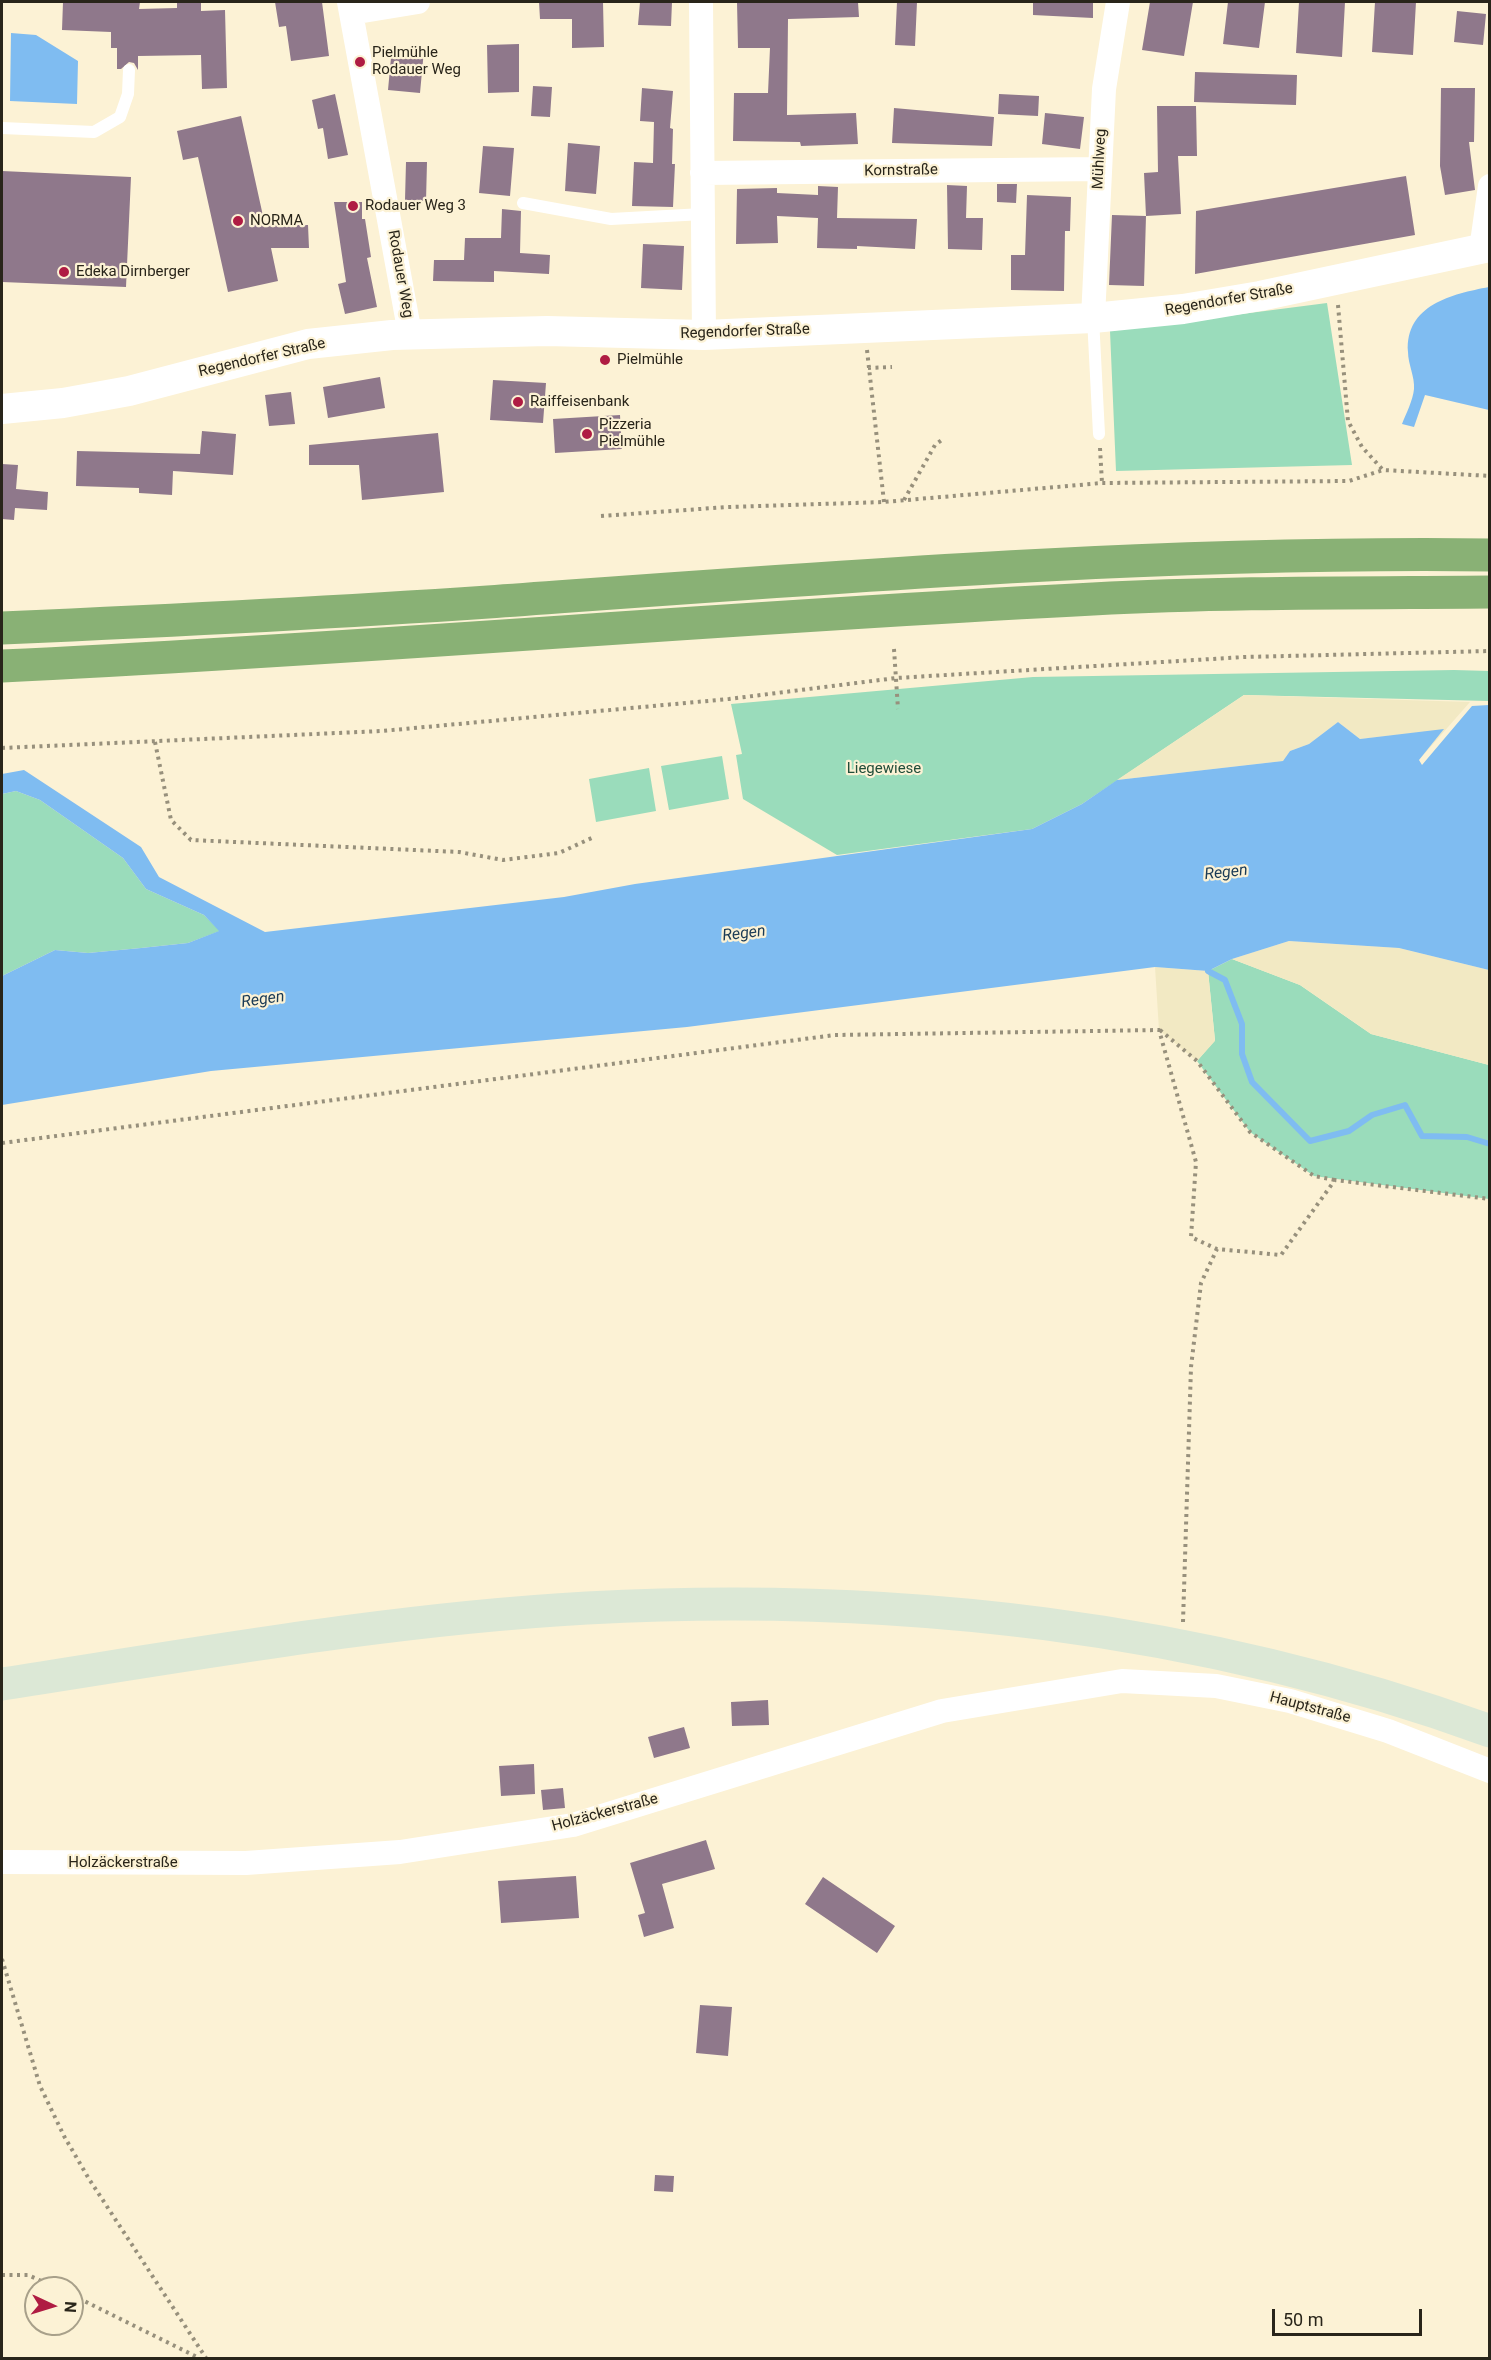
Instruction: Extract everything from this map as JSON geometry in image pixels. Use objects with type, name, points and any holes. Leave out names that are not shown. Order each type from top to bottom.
[{"type":"highway","points":[[2,628],[189,620],[788,580],[1185,558],[1490,555]]},
{"type":"highway","points":[[2,666],[197,657],[1095,599],[1297,592],[1490,592]]},
{"type":"main road","points":[[2,1684],[283,1641],[444,1621],[585,1608],[818,1604],[917,1610],[1044,1623],[1185,1647],[1341,1682],[1490,1731]]},
{"type":"street","points":[[350,7],[418,2]]},
{"type":"street","points":[[701,2],[704,335]]},
{"type":"street","name":"Mühlweg","points":[[1094,318],[1104,89],[1118,2]]},
{"type":"street","name":"Rodauer Weg","points":[[350,7],[410,334]]},
{"type":"street","name":"Kornstraße","points":[[702,173],[1100,169]]},
{"type":"street","points":[[1485,249],[1490,186]]},
{"type":"street","name":"Regendorfer Straße","points":[[2,409],[63,403],[129,391],[308,344],[410,334],[547,331],[704,335],[1094,318],[1183,309],[1485,249]]},
{"type":"street","name":"Hauptstraße","points":[[1122,1681],[1216,1686],[1290,1701],[1454,1754],[1490,1771]]},
{"type":"street","name":"Holzäckerstraße","points":[[2,1862],[246,1863],[400,1852],[562,1827],[942,1711],[1122,1681]]},
{"type":"lane","points":[[2,128],[94,132],[120,117],[128,94],[129,70]]},
{"type":"lane","points":[[523,203],[611,219],[703,214]]},
{"type":"lane","points":[[1094,318],[1100,434]]},
{"type":"path","points":[[1336,280],[1348,421],[1362,447],[1383,470]]},
{"type":"path","points":[[866,328],[868,368],[884,502]]},
{"type":"path","points":[[868,368],[892,367]]},
{"type":"path","points":[[1100,434],[1102,483]]},
{"type":"path","points":[[904,500],[935,445],[944,440]]},
{"type":"path","points":[[601,516],[728,507],[884,502],[1102,483],[1348,481],[1383,470],[1490,476]]},
{"type":"path","points":[[894,649],[898,710]]},
{"type":"path","points":[[2,748],[382,731],[729,699],[896,678],[1245,657],[1490,651]]},
{"type":"path","points":[[155,742],[171,820],[191,840],[459,852],[503,860],[559,853],[594,837]]},
{"type":"path","points":[[1159,1030],[1196,1162],[1191,1237],[1217,1249],[1281,1256],[1335,1180]]},
{"type":"path","points":[[2,1143],[835,1035],[1159,1030],[1197,1060],[1250,1132],[1314,1176],[1490,1199]]},
{"type":"path","points":[[1185,1647],[1191,1367],[1201,1283],[1217,1249]]},
{"type":"path","points":[[2,1959],[40,2086],[64,2136],[89,2179],[206,2358]]},
{"type":"path","points":[[2,2275],[30,2276]]},
{"type":"path","points":[[84,2301],[199,2358]]},
{"type":"green space","points":[[1327,303],[1352,465],[1116,471],[1110,331]]},
{"type":"green space","name":"Liegewiese","points":[[1490,671],[1489,701],[1244,695],[1082,804],[1032,829],[837,855],[743,799],[736,755],[742,754],[731,704],[1033,677]]},
{"type":"green space","points":[[722,756],[729,799],[669,810],[661,766]]},
{"type":"green space","points":[[649,768],[656,811],[596,822],[589,779]]},
{"type":"green space","points":[[16,791],[40,800],[123,858],[146,889],[204,915],[220,931],[188,943],[88,953],[55,950],[2,976],[2,794]]},
{"type":"green space","points":[[1232,959],[1300,985],[1371,1034],[1489,1065],[1489,1199],[1314,1176],[1250,1132],[1197,1061],[1215,1040],[1208,971]]},
{"type":"sand","points":[[1244,695],[1470,702],[1419,760],[1443,730],[1360,739],[1338,722],[1309,744],[1290,751],[1283,761],[1117,780]]},
{"type":"sand","points":[[1289,941],[1399,948],[1489,970],[1489,1065],[1371,1034],[1300,985],[1232,959]]},
{"type":"sand","points":[[1155,967],[1208,971],[1215,1041],[1197,1061],[1159,1030]]},
{"type":"water","points":[[11,33],[36,35],[78,61],[77,104],[10,101]]},
{"type":"water","points":[[1489,287],[1489,410],[1425,395],[1414,427],[1402,424],[1414,389],[1408,352],[1409,336],[1414,323],[1434,304],[1446,298]]},
{"type":"water","name":"Regen","points":[[1489,705],[1489,970],[1399,948],[1289,941],[1232,959],[1208,971],[1155,967],[687,1027],[211,1071],[2,1105],[2,976],[55,950],[88,953],[188,943],[219,931],[204,915],[146,889],[123,858],[40,800],[16,791],[2,794],[2,774],[24,770],[141,847],[159,877],[265,932],[564,897],[635,884],[1032,829],[1082,804],[1117,780],[1283,761],[1290,751],[1309,744],[1338,722],[1360,739],[1444,729],[1419,760],[1422,765],[1472,706]]},
{"type":"building","points":[[63,2],[140,2],[139,9],[177,8],[177,2],[201,2],[201,11],[225,10],[227,88],[202,89],[201,55],[138,56],[138,70],[134,63],[129,62],[121,69],[117,69],[117,48],[111,48],[111,32],[62,30]]},
{"type":"building","points":[[275,2],[322,2],[329,56],[291,61],[286,26],[279,27]]},
{"type":"building","points":[[539,2],[603,2],[604,47],[572,48],[572,19],[540,19]]},
{"type":"building","points":[[640,2],[672,2],[671,26],[638,25]]},
{"type":"building","points":[[737,2],[858,2],[859,17],[788,19],[787,115],[856,113],[858,144],[801,146],[800,142],[733,141],[734,93],[768,93],[770,48],[738,48]]},
{"type":"building","points":[[897,2],[917,2],[915,46],[895,45]]},
{"type":"building","points":[[1033,2],[1093,2],[1093,18],[1033,15]]},
{"type":"building","points":[[1150,2],[1193,2],[1184,56],[1142,50]]},
{"type":"building","points":[[1228,2],[1265,2],[1259,48],[1223,44]]},
{"type":"building","points":[[1299,2],[1345,2],[1342,57],[1296,53]]},
{"type":"building","points":[[1375,2],[1416,2],[1413,55],[1372,52]]},
{"type":"building","points":[[1457,11],[1486,14],[1483,45],[1454,42]]},
{"type":"building","points":[[519,44],[519,92],[488,93],[487,45]]},
{"type":"building","points":[[392,47],[424,50],[420,93],[388,90]]},
{"type":"building","points":[[1195,72],[1297,75],[1296,105],[1194,102]]},
{"type":"building","points":[[533,86],[552,87],[550,117],[531,116]]},
{"type":"building","points":[[642,88],[673,91],[670,128],[673,129],[672,164],[675,164],[673,207],[632,206],[634,162],[653,163],[654,122],[640,121]]},
{"type":"building","points":[[1441,88],[1475,88],[1474,142],[1469,142],[1475,190],[1445,195],[1440,166]]},
{"type":"building","points":[[335,94],[348,155],[328,159],[323,128],[318,129],[312,100]]},
{"type":"building","points":[[999,94],[1039,96],[1038,116],[998,114]]},
{"type":"building","points":[[1157,106],[1196,106],[1197,156],[1178,156],[1181,214],[1146,216],[1144,173],[1158,172]]},
{"type":"building","points":[[894,108],[994,117],[992,146],[892,143]]},
{"type":"building","points":[[1045,113],[1084,117],[1080,149],[1042,144]]},
{"type":"building","name":"NORMA","points":[[241,116],[265,225],[308,225],[309,248],[271,248],[278,281],[228,292],[198,157],[183,160],[177,131]]},
{"type":"building","points":[[568,143],[600,146],[596,194],[565,191]]},
{"type":"building","points":[[483,146],[514,148],[510,196],[479,193]]},
{"type":"building","points":[[406,162],[427,162],[426,201],[405,200]]},
{"type":"building","points":[[2,171],[131,177],[126,287],[2,282]]},
{"type":"building","points":[[1406,176],[1415,235],[1195,274],[1196,211]]},
{"type":"building","points":[[997,184],[1017,184],[1016,203],[997,202]]},
{"type":"building","points":[[947,185],[967,186],[966,218],[983,218],[982,250],[948,249]]},
{"type":"building","points":[[818,186],[838,187],[837,218],[917,219],[915,249],[857,246],[857,249],[817,248],[818,218],[777,216],[778,243],[736,244],[737,189],[777,188],[777,193],[818,195]]},
{"type":"building","points":[[1027,195],[1071,197],[1070,231],[1065,231],[1064,291],[1011,290],[1011,255],[1025,255]]},
{"type":"building","points":[[334,202],[362,202],[362,219],[365,219],[371,257],[367,258],[377,307],[345,314],[338,284],[346,282]]},
{"type":"building","points":[[502,209],[521,211],[520,253],[550,255],[549,274],[494,271],[494,282],[433,281],[434,260],[464,260],[465,238],[501,238]]},
{"type":"building","points":[[1112,215],[1146,216],[1144,286],[1109,285]]},
{"type":"building","points":[[643,244],[684,246],[682,290],[641,288]]},
{"type":"building","points":[[380,377],[385,408],[328,418],[323,387]]},
{"type":"building","name":"Raiffeisenbank","points":[[493,380],[546,383],[543,423],[490,420]]},
{"type":"building","points":[[291,392],[295,424],[269,426],[265,395]]},
{"type":"building","name":"Pizzeria Pielmühle","points":[[620,415],[622,449],[555,453],[553,419]]},
{"type":"building","points":[[202,431],[236,434],[233,475],[173,471],[172,495],[139,493],[139,488],[76,486],[77,451],[200,454]]},
{"type":"building","points":[[438,433],[444,492],[362,500],[359,465],[309,465],[309,445]]},
{"type":"building","points":[[2,464],[18,465],[16,489],[48,492],[47,510],[15,508],[14,520],[2,519]]},
{"type":"building","points":[[768,1700],[769,1725],[732,1726],[731,1702]]},
{"type":"building","points":[[684,1727],[690,1748],[654,1758],[648,1737]]},
{"type":"building","points":[[534,1764],[535,1794],[501,1796],[499,1766]]},
{"type":"building","points":[[563,1788],[565,1808],[543,1810],[541,1790]]},
{"type":"building","points":[[706,1840],[715,1869],[662,1884],[674,1928],[644,1937],[638,1915],[645,1913],[630,1863]]},
{"type":"building","points":[[576,1876],[579,1918],[501,1923],[498,1881]]},
{"type":"building","points":[[823,1877],[895,1926],[877,1953],[805,1904]]},
{"type":"building","points":[[700,2005],[732,2007],[728,2056],[696,2053]]},
{"type":"building","points":[[655,2175],[674,2176],[673,2192],[654,2191]]},
{"type":"waterway","points":[[1208,971],[1225,980],[1242,1024],[1242,1054],[1252,1082],[1310,1141],[1349,1131],[1372,1115],[1405,1105],[1422,1136],[1467,1137],[1490,1144]]},
{"type":"place","name":"Pielmühle Rodauer Weg","points":[[360,62]]},
{"type":"place","name":"Rodauer Weg 3","points":[[353,206]]},
{"type":"place","name":"NORMA","points":[[238,221]]},
{"type":"place","name":"Edeka Dirnberger","points":[[64,272]]},
{"type":"place","name":"Pielmühle","points":[[605,360]]},
{"type":"place","name":"Raiffeisenbank","points":[[518,402]]},
{"type":"place","name":"Pizzeria Pielmühle","points":[[587,434]]}]
